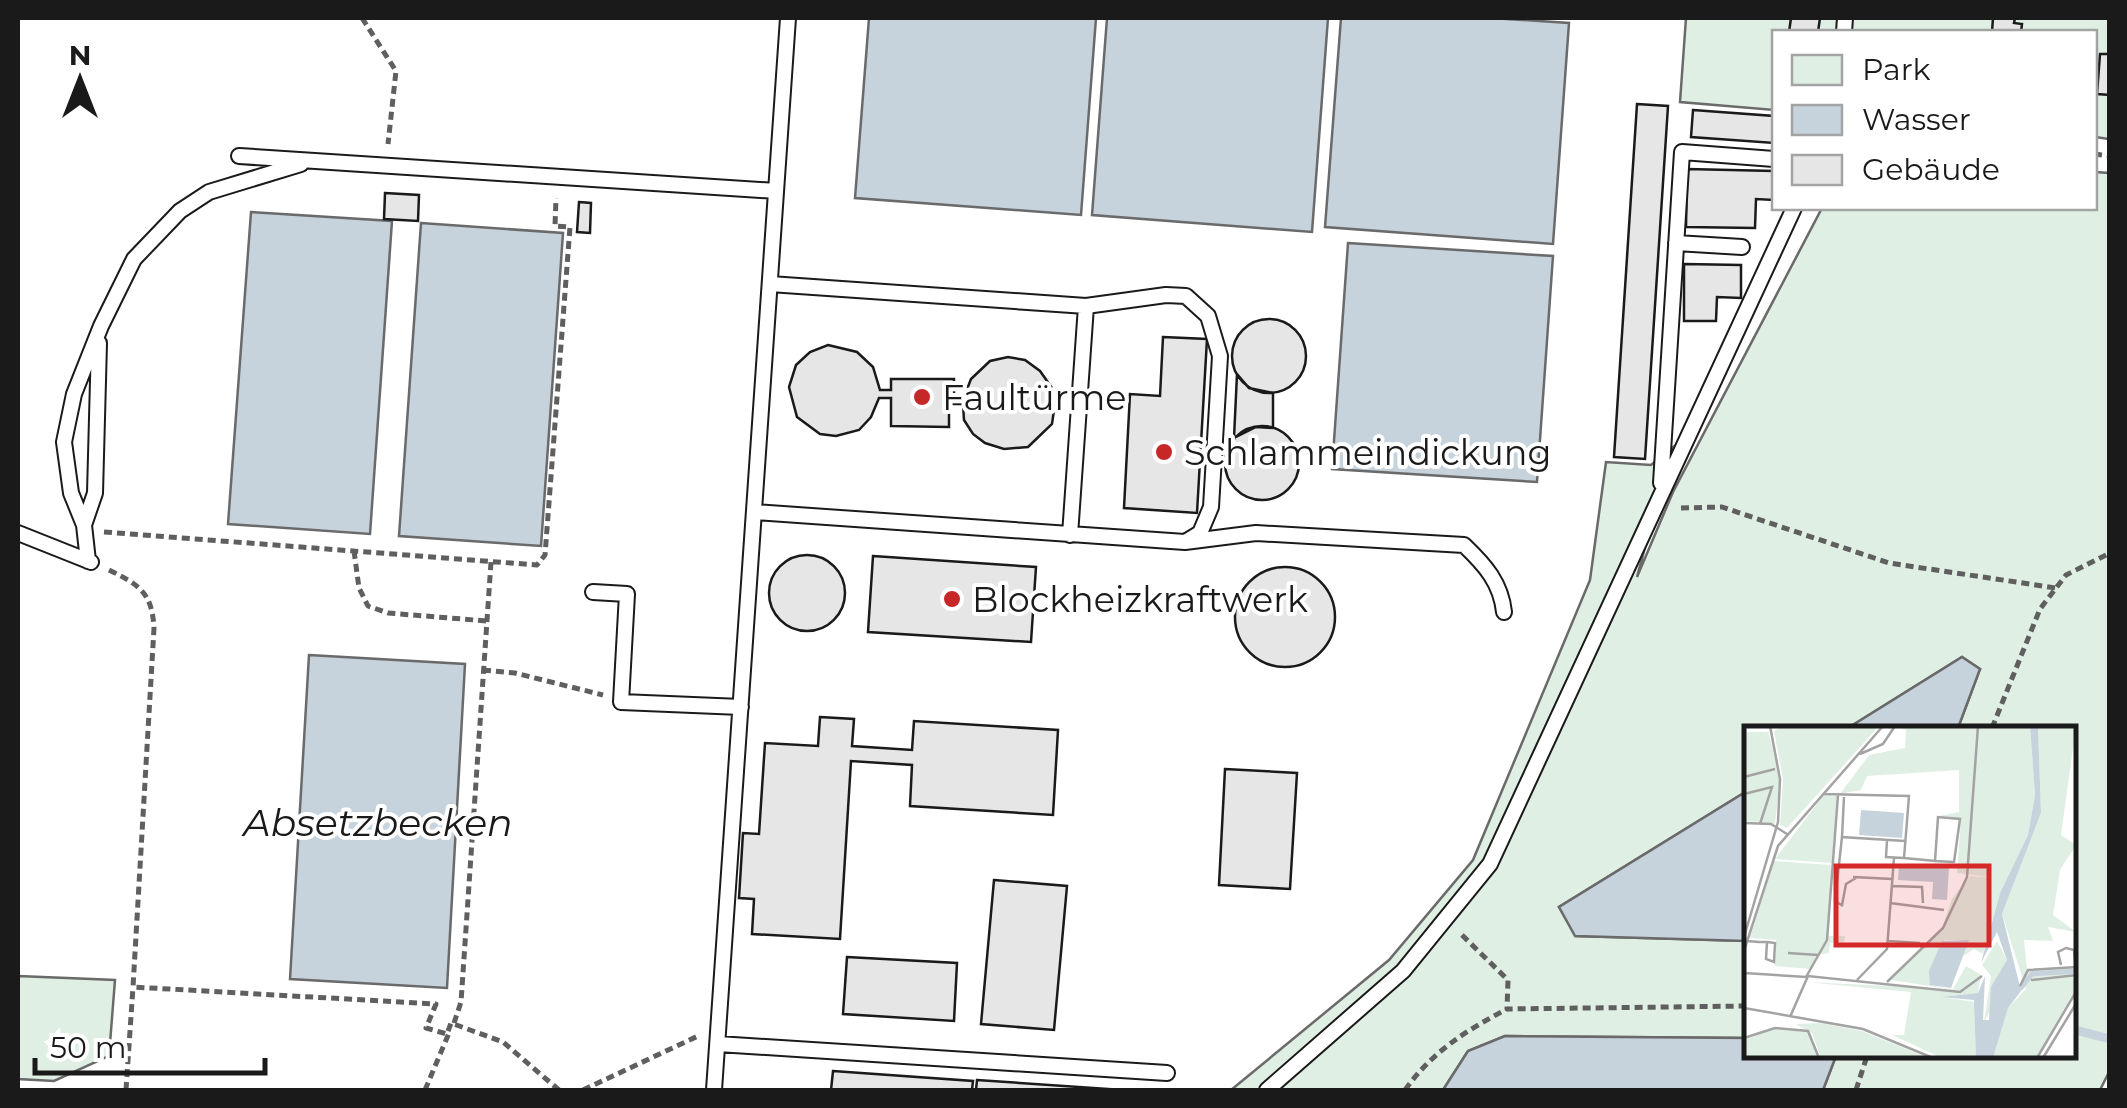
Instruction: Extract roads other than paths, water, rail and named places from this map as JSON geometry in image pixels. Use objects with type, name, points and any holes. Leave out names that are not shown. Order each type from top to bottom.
[{"type":"lane","points":[[714,1090],[788,18]]},
{"type":"lane","points":[[1661,494],[1682,152],[1772,159]]},
{"type":"lane","points":[[240,156],[776,191]]},
{"type":"lane","points":[[18,533],[90,562],[84,525],[71,493],[64,442],[74,394],[134,259],[180,211],[209,192],[311,161]]},
{"type":"lane","points":[[1268,1090],[1404,971],[1490,864],[1793,210]]},
{"type":"lane","points":[[1676,242],[1742,247]]},
{"type":"lane","points":[[770,284],[1086,306],[1166,294],[1186,296],[1208,316],[1220,356],[1211,507],[1200,533],[1185,542]]},
{"type":"lane","points":[[1070,535],[1086,306]]},
{"type":"lane","points":[[84,525],[95,493],[101,326]]},
{"type":"lane","points":[[754,512],[1185,542],[1256,533],[1464,545],[1482,562],[1502,591],[1504,612]]},
{"type":"lane","points":[[593,592],[627,594],[621,702],[741,707]]},
{"type":"lane","points":[[718,1044],[1166,1072]]},
{"type":"water","points":[[869,18],[1096,18],[1081,215],[855,198]]},
{"type":"water","points":[[1107,18],[1328,18],[1312,232],[1092,215]]},
{"type":"water","points":[[1341,18],[1491,18],[1569,23],[1553,244],[1325,227]]},
{"type":"water","points":[[251,212],[392,221],[370,534],[228,524]]},
{"type":"water","points":[[421,223],[563,233],[541,546],[399,536]]},
{"type":"water","points":[[1348,243],[1553,256],[1537,482],[1332,469]]},
{"type":"water","name":"Absetzbecken","points":[[309,655],[465,664],[447,988],[290,979]]},
{"type":"water","points":[[1962,657],[1980,669],[1959,726],[1851,726]]},
{"type":"water","points":[[1744,793],[1744,941],[1575,936],[1559,907]]},
{"type":"water","points":[[1505,1036],[1744,1038],[1744,1058],[1835,1058],[1823,1090],[1443,1090],[1468,1051]]},
{"type":"waterway","points":[[2077,1031],[2110,1039]]},
{"type":"place","name":"Faultürme","points":[[922,397]]},
{"type":"place","name":"Schlammeindickung","points":[[1164,452]]},
{"type":"place","name":"Blockheizkraftwerk","points":[[952,599]]}]
